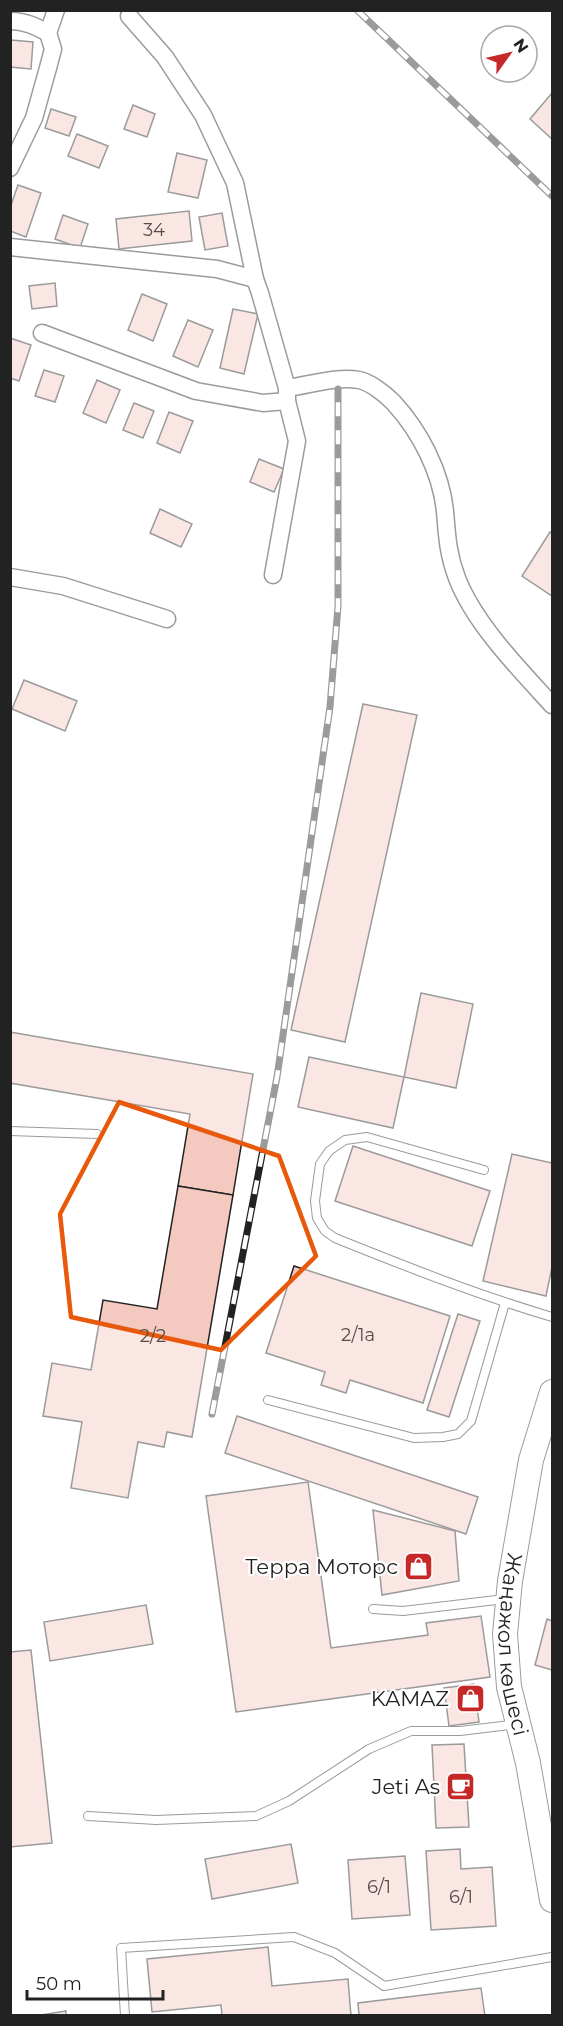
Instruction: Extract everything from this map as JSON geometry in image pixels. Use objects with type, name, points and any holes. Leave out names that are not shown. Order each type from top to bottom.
[{"type":"main road","name":"Жаңажол көшесі","points":[[552,1392],[531,1460],[510,1581],[505,1634],[509,1687],[528,1763],[552,1900]]},
{"type":"street","points":[[10,168],[34,118],[53,49],[48,33],[56,10]]},
{"type":"street","points":[[129,16],[165,57],[203,115],[235,183],[255,279],[261,293],[297,441],[273,575]]},
{"type":"street","points":[[10,21],[20,21],[48,33]]},
{"type":"street","points":[[10,247],[217,269],[255,279]]},
{"type":"street","points":[[42,333],[196,391],[263,403],[287,394],[348,379],[363,380],[387,397],[407,417],[428,453],[441,491],[450,556],[468,602],[514,664],[552,705]]},
{"type":"street","points":[[10,577],[63,586],[167,619]]},
{"type":"lane","points":[[10,1131],[97,1134]]},
{"type":"lane","points":[[484,1170],[368,1137],[345,1140],[328,1151],[320,1164],[315,1201],[317,1218],[325,1231],[335,1238],[438,1280],[552,1317]]},
{"type":"lane","points":[[268,1400],[414,1438],[458,1434],[471,1421],[505,1303]]},
{"type":"lane","points":[[373,1609],[403,1611],[508,1599]]},
{"type":"lane","points":[[88,1816],[156,1821],[256,1816],[289,1801],[369,1749],[411,1731],[460,1731],[518,1724]]},
{"type":"lane","points":[[125,2016],[121,1948],[294,1937],[335,1953],[384,1986],[552,1957]]},
{"type":"highlighted area","points":[[119,1102],[279,1156],[316,1256],[221,1350],[71,1317],[60,1214]]},
{"type":"building","points":[[11,40],[33,42],[31,69],[10,67]]},
{"type":"building","points":[[552,93],[552,139],[530,119]]},
{"type":"building","points":[[133,105],[155,114],[147,137],[124,129]]},
{"type":"building","points":[[51,109],[76,117],[69,136],[45,128]]},
{"type":"building","points":[[77,134],[108,146],[99,168],[68,156]]},
{"type":"building","points":[[177,153],[207,160],[198,198],[168,192]]},
{"type":"building","points":[[18,185],[41,193],[26,237],[10,231],[10,208]]},
{"type":"building","points":[[189,211],[192,241],[119,249],[116,219]]},
{"type":"building","points":[[222,213],[228,246],[205,250],[199,217]]},
{"type":"building","points":[[63,215],[88,224],[80,248],[55,239]]},
{"type":"building","points":[[55,283],[57,306],[32,309],[29,286]]},
{"type":"building","points":[[142,294],[167,304],[153,341],[128,330]]},
{"type":"building","points":[[233,309],[258,314],[244,374],[220,368]]},
{"type":"building","points":[[188,320],[213,330],[198,367],[173,356]]},
{"type":"building","points":[[10,338],[31,345],[19,381],[10,378]]},
{"type":"building","points":[[44,370],[64,376],[55,402],[35,396]]},
{"type":"building","points":[[97,380],[120,390],[106,423],[83,413]]},
{"type":"building","points":[[134,403],[154,411],[143,438],[123,430]]},
{"type":"building","points":[[169,412],[193,421],[180,453],[157,443]]},
{"type":"building","points":[[259,459],[284,469],[274,492],[250,482]]},
{"type":"building","points":[[160,509],[192,524],[181,547],[150,533]]},
{"type":"building","points":[[550,532],[552,533],[552,596],[522,576]]},
{"type":"building","points":[[24,680],[77,701],[65,731],[12,709]]},
{"type":"building","points":[[363,704],[417,715],[345,1042],[291,1030]]},
{"type":"building","points":[[421,993],[473,1004],[456,1088],[404,1077]]},
{"type":"building","points":[[10,1032],[253,1074],[233,1195],[178,1186],[190,1114],[10,1083]]},
{"type":"building","points":[[309,1057],[404,1077],[393,1128],[298,1107]]},
{"type":"building","points":[[353,1146],[490,1191],[472,1246],[335,1201]]},
{"type":"building","points":[[512,1154],[552,1163],[552,1267],[546,1296],[483,1281]]},
{"type":"building","points":[[178,1186],[233,1195],[192,1437],[167,1432],[164,1447],[138,1442],[128,1498],[71,1488],[82,1422],[43,1416],[52,1363],[91,1370],[103,1300],[157,1309]]},
{"type":"building","points":[[294,1266],[450,1316],[423,1403],[350,1380],[346,1393],[321,1385],[325,1372],[266,1353]]},
{"type":"building","points":[[458,1314],[480,1321],[449,1417],[427,1410]]},
{"type":"building","points":[[237,1416],[478,1497],[466,1534],[225,1453]]},
{"type":"building","points":[[308,1482],[331,1648],[428,1635],[426,1623],[481,1616],[490,1677],[236,1712],[206,1496]]},
{"type":"building","points":[[373,1510],[455,1531],[459,1581],[382,1595]]},
{"type":"building","points":[[146,1605],[153,1644],[50,1661],[44,1622]]},
{"type":"building","points":[[547,1619],[552,1621],[552,1670],[535,1665]]},
{"type":"building","points":[[31,1650],[52,1843],[10,1847],[10,1652]]},
{"type":"building","points":[[474,1684],[479,1722],[449,1726],[444,1688]]},
{"type":"building","points":[[464,1744],[469,1827],[436,1828],[432,1745]]},
{"type":"building","points":[[291,1844],[298,1883],[212,1899],[205,1859]]},
{"type":"building","points":[[460,1849],[461,1869],[492,1867],[496,1926],[431,1930],[426,1851]]},
{"type":"building","points":[[405,1856],[410,1915],[352,1919],[348,1860]]},
{"type":"building","points":[[268,1947],[272,1986],[348,1979],[351,2016],[222,2016],[221,2005],[152,2012],[147,1959]]},
{"type":"building","points":[[481,1988],[485,2016],[359,2016],[358,2003]]},
{"type":"building","points":[[66,2011],[66,2016],[35,2016]]},
{"type":"railway","points":[[357,10],[552,196]]},
{"type":"railway","points":[[212,1414],[277,1077],[330,707],[338,606],[338,389]]},
{"type":"place","name":"Терра Моторс","points":[[419,1567]]},
{"type":"place","name":"KAMAZ","points":[[470,1699]]},
{"type":"place","name":"Jeti As","points":[[461,1787]]}]
